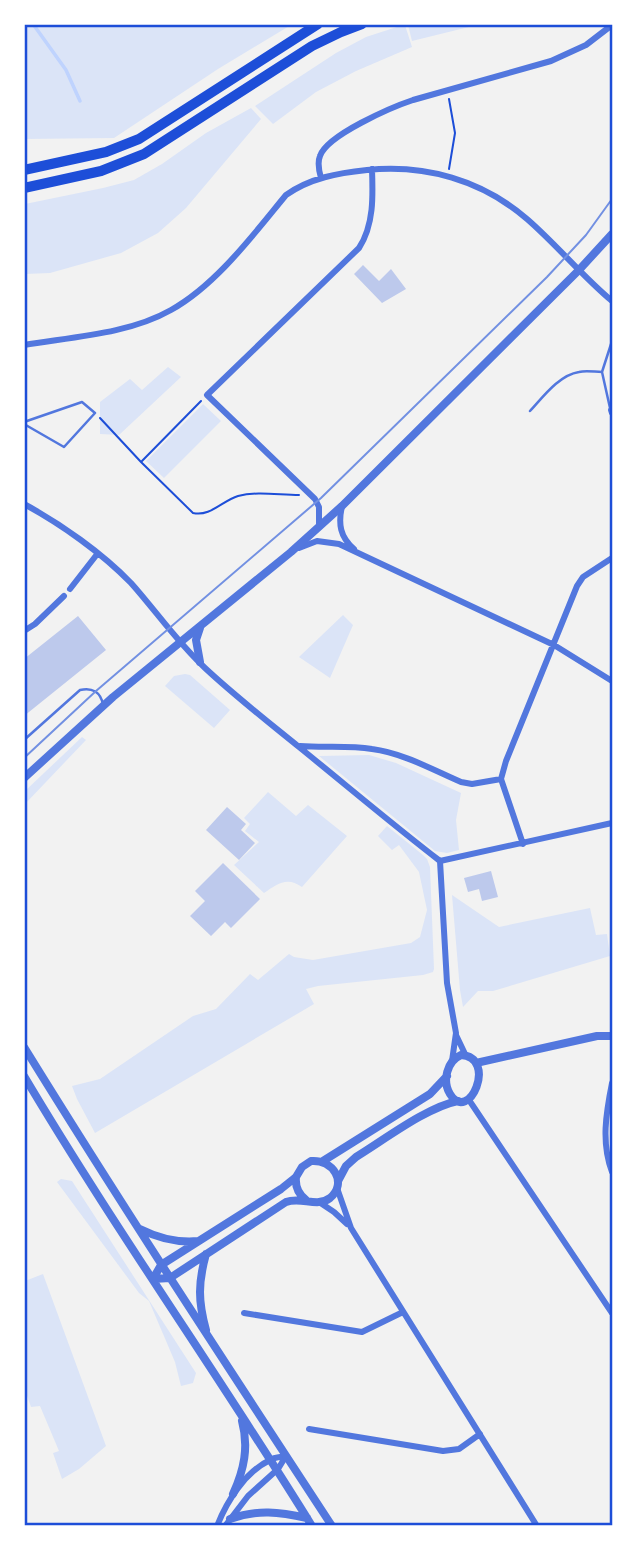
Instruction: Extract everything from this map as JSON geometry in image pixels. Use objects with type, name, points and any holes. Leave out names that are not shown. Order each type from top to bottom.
[{"type":"main road","points":[[24,170],[106,152],[139,139],[318,24]]},
{"type":"main road","points":[[24,188],[101,171],[144,154],[312,46],[362,24]]},
{"type":"street","points":[[321,178],[318,165],[320,156],[329,145],[363,122],[396,106],[551,61],[586,44],[612,25]]},
{"type":"street","points":[[319,527],[319,508],[312,496],[207,395],[359,248],[365,239],[371,215],[372,169]]},
{"type":"street","points":[[24,345],[104,332],[136,324],[171,310],[199,290],[222,268],[286,195],[307,182],[372,169],[410,169],[447,175],[471,184],[517,211],[612,301]]},
{"type":"street","points":[[24,778],[103,705],[291,552],[342,506],[612,234]]},
{"type":"street","points":[[24,504],[39,512],[131,584],[180,643],[224,685],[440,861],[447,979],[456,1033],[466,1055],[476,1063],[478,1084],[469,1100],[446,1103],[356,1157],[346,1167],[330,1198],[319,1202]]},
{"type":"street","points":[[342,506],[342,535],[351,547],[365,556]]},
{"type":"street","points":[[291,552],[312,542],[339,544],[554,645],[612,681]]},
{"type":"street","points":[[70,589],[96,557]]},
{"type":"street","points":[[523,844],[501,779],[506,761],[577,586],[583,577],[612,558]]},
{"type":"street","points":[[24,631],[64,596]]},
{"type":"street","points":[[200,662],[197,640],[201,626]]},
{"type":"street","points":[[298,746],[377,749],[472,785],[501,779]]},
{"type":"street","points":[[440,861],[612,823]]},
{"type":"street","points":[[306,1200],[296,1188],[298,1171],[311,1161],[323,1161],[430,1094],[447,1076],[456,1033]]},
{"type":"street","points":[[476,1063],[597,1036],[612,1036]]},
{"type":"street","points":[[24,1047],[211,1343],[332,1525]]},
{"type":"street","points":[[452,1062],[457,1057],[466,1055]]},
{"type":"street","points":[[24,1076],[74,1159],[310,1522]]},
{"type":"street","points":[[447,1076],[450,1095],[458,1101]]},
{"type":"street","points":[[612,1083],[605,1130],[612,1172]]},
{"type":"street","points":[[469,1100],[612,1313]]},
{"type":"street","points":[[323,1161],[333,1169],[351,1228],[537,1525]]},
{"type":"street","points":[[153,1279],[161,1265],[296,1177]]},
{"type":"street","points":[[153,1279],[170,1278],[286,1202],[298,1199],[319,1202],[351,1228]]},
{"type":"street","points":[[137,1228],[171,1240],[201,1240]]},
{"type":"street","points":[[206,1254],[199,1292],[211,1343]]},
{"type":"street","points":[[244,1313],[362,1332],[403,1312]]},
{"type":"street","points":[[233,1494],[245,1458],[245,1437],[240,1415]]},
{"type":"street","points":[[309,1429],[443,1451],[459,1449],[480,1434]]},
{"type":"street","points":[[217,1525],[225,1506],[250,1475],[271,1459],[286,1456]]},
{"type":"street","points":[[228,1522],[258,1486],[278,1469],[286,1456]]},
{"type":"street","points":[[228,1522],[242,1514],[260,1511],[283,1513],[310,1522]]},
{"type":"lane","points":[[612,341],[602,372],[612,412]]},
{"type":"lane","points":[[530,411],[554,386],[568,376],[579,372],[602,372]]},
{"type":"lane","points":[[82,402],[95,413],[64,447],[24,423],[82,402]]},
{"type":"lane","points":[[24,740],[80,690],[96,691],[102,698],[103,705]]},
{"type":"path","points":[[447,91],[455,133],[447,175]]},
{"type":"path","points":[[141,461],[207,395]]},
{"type":"path","points":[[95,413],[193,513],[200,515],[210,512],[226,501],[252,494],[312,496]]},
{"type":"shaded area","points":[[408,24],[477,25],[412,41]]},
{"type":"shaded area","points":[[24,25],[291,25],[218,69],[114,138],[25,139]]},
{"type":"shaded area","points":[[403,25],[412,47],[316,92],[273,124],[255,106],[336,53],[366,37]]},
{"type":"shaded area","points":[[251,108],[261,119],[186,208],[158,233],[121,253],[50,273],[25,274],[25,204],[134,180],[206,133]]},
{"type":"shaded area","points":[[168,367],[181,377],[119,435],[100,434],[100,402],[130,379],[142,390]]},
{"type":"shaded area","points":[[203,404],[221,421],[164,478],[146,461]]},
{"type":"shaded area","points":[[343,615],[353,625],[330,678],[299,657]]},
{"type":"shaded area","points":[[190,675],[230,710],[214,728],[165,686],[174,676]]},
{"type":"shaded area","points":[[82,737],[86,740],[25,804],[25,791]]},
{"type":"shaded area","points":[[369,755],[396,763],[461,793],[456,820],[459,850],[447,853],[435,851],[319,756]]},
{"type":"shaded area","points":[[268,792],[296,816],[308,805],[347,836],[302,887],[287,882],[264,893],[234,865],[259,842],[245,831],[250,824],[244,818]]},
{"type":"shaded area","points":[[387,826],[423,855],[430,867],[433,972],[306,989],[314,1004],[95,1133],[72,1086],[100,1079],[193,1016],[216,1009],[250,974],[258,980],[289,954],[313,960],[411,943],[420,937],[427,910],[419,872],[399,845],[392,850],[378,836]]},
{"type":"shaded area","points":[[452,895],[499,927],[590,908],[596,935],[607,934],[610,956],[493,991],[478,991],[463,1007]]},
{"type":"shaded area","points":[[61,1179],[72,1181],[196,1373],[193,1383],[181,1386],[175,1362],[149,1301],[139,1293],[57,1182]]},
{"type":"shaded area","points":[[43,1274],[106,1446],[79,1469],[62,1479],[53,1453],[59,1451],[40,1406],[31,1407],[24,1387],[25,1281]]},
{"type":"building","points":[[363,265],[379,281],[391,269],[406,289],[382,303],[354,274]]},
{"type":"building","points":[[78,616],[106,650],[24,716],[24,659]]},
{"type":"building","points":[[227,807],[246,824],[241,830],[255,843],[239,860],[206,830]]},
{"type":"building","points":[[223,863],[260,899],[231,928],[225,922],[211,936],[190,916],[205,901],[195,891]]},
{"type":"building","points":[[491,871],[498,897],[482,901],[479,889],[468,892],[464,878]]},
{"type":"waterway","points":[[33,24],[66,70],[80,101]]},
{"type":"tram line","points":[[24,758],[96,691],[321,498],[547,277],[586,235],[612,199]]}]
